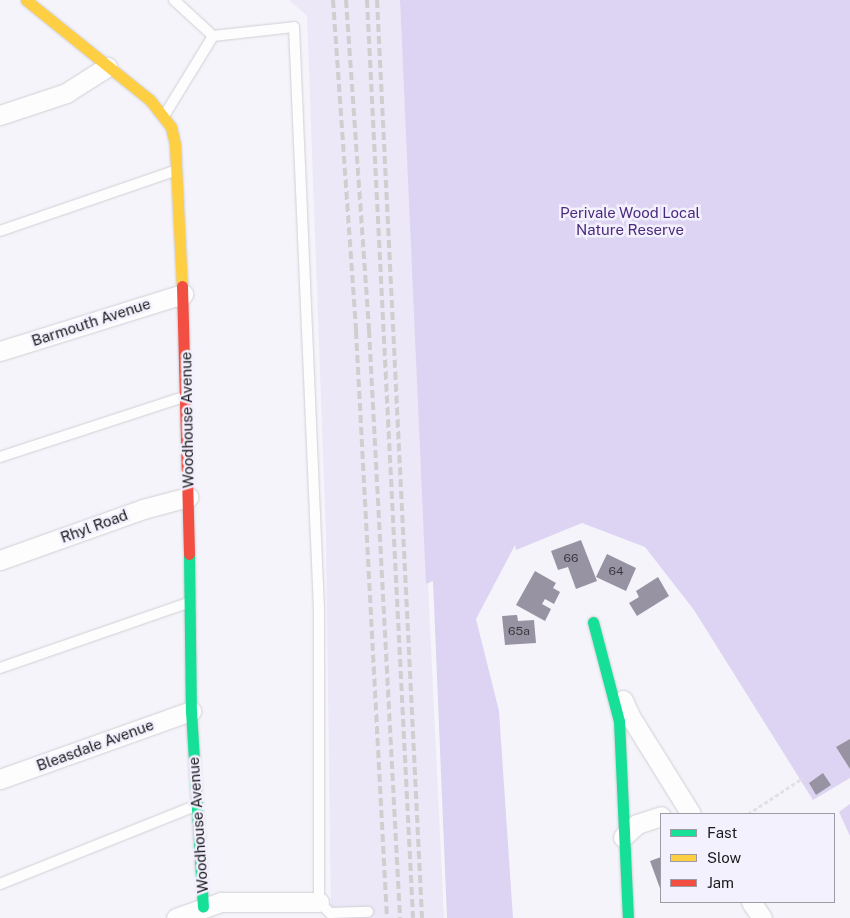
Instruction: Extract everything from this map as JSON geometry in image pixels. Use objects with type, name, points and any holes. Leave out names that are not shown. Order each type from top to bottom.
[{"type":"street","name":"Woodhouse Avenue","points":[[26,0],[106,67],[150,100],[171,127],[178,170],[187,396],[191,710],[203,907]]},
{"type":"street","points":[[0,115],[66,92],[106,67]]},
{"type":"street","name":"Barmouth Avenue","points":[[0,351],[183,294]]},
{"type":"street","name":"Rhyl Road","points":[[0,560],[143,509],[188,496]]},
{"type":"street","points":[[593,622],[630,716],[690,813]]},
{"type":"street","points":[[593,622],[619,721],[628,918]]},
{"type":"street","name":"Bleasdale Avenue","points":[[0,779],[191,710]]},
{"type":"street","points":[[623,837],[637,824],[660,817]]},
{"type":"street","points":[[176,918],[221,902],[319,902]]},
{"type":"street","points":[[752,903],[762,918]]},
{"type":"lane","points":[[174,0],[213,36],[294,27],[319,609],[319,902],[330,913],[368,912]]},
{"type":"lane","points":[[164,116],[213,36]]},
{"type":"lane","points":[[0,231],[178,170]]},
{"type":"lane","points":[[0,458],[187,396]]},
{"type":"lane","points":[[0,668],[190,603]]},
{"type":"lane","points":[[0,884],[196,806]]},
{"type":"path","points":[[750,813],[803,778]]},
{"type":"shaded area","points":[[289,0],[400,0],[444,918],[331,918],[326,536],[307,16]]},
{"type":"green space","name":"Perivale Wood Local Nature Reserve","points":[[400,0],[850,0],[850,778],[813,800],[694,610],[645,547],[582,523],[516,550],[515,545],[476,619],[499,711],[513,918],[447,918],[433,581],[426,584]]},
{"type":"green space","points":[[850,804],[850,836],[839,812]]},
{"type":"building","points":[[581,540],[597,581],[576,589],[568,567],[558,570],[551,551]]},
{"type":"building","points":[[607,554],[636,568],[626,591],[596,577]]},
{"type":"building","points":[[535,571],[556,583],[553,588],[560,592],[554,604],[545,599],[542,604],[551,609],[545,621],[516,605]]},
{"type":"building","points":[[658,577],[669,596],[637,616],[629,603],[639,597],[636,591]]},
{"type":"building","points":[[517,615],[518,621],[534,620],[536,643],[505,645],[502,616]]},
{"type":"building","points":[[850,739],[850,769],[836,747]]},
{"type":"building","points":[[823,773],[831,785],[816,795],[809,783]]},
{"type":"building","points":[[660,857],[660,888],[650,861]]},
{"type":"railway","points":[[333,0],[356,331],[387,918]]},
{"type":"railway","points":[[346,0],[369,330],[400,918]]},
{"type":"railway","points":[[367,0],[413,918]]},
{"type":"railway","points":[[377,0],[422,918]]},
{"type":"traffic: fast","points":[[189,554],[191,711],[203,907]]},
{"type":"traffic: fast","points":[[593,622],[619,721],[628,918]]},
{"type":"traffic: slow","points":[[26,0],[150,100],[171,127],[175,145],[182,286]]},
{"type":"traffic: jam","points":[[182,286],[189,554]]}]
